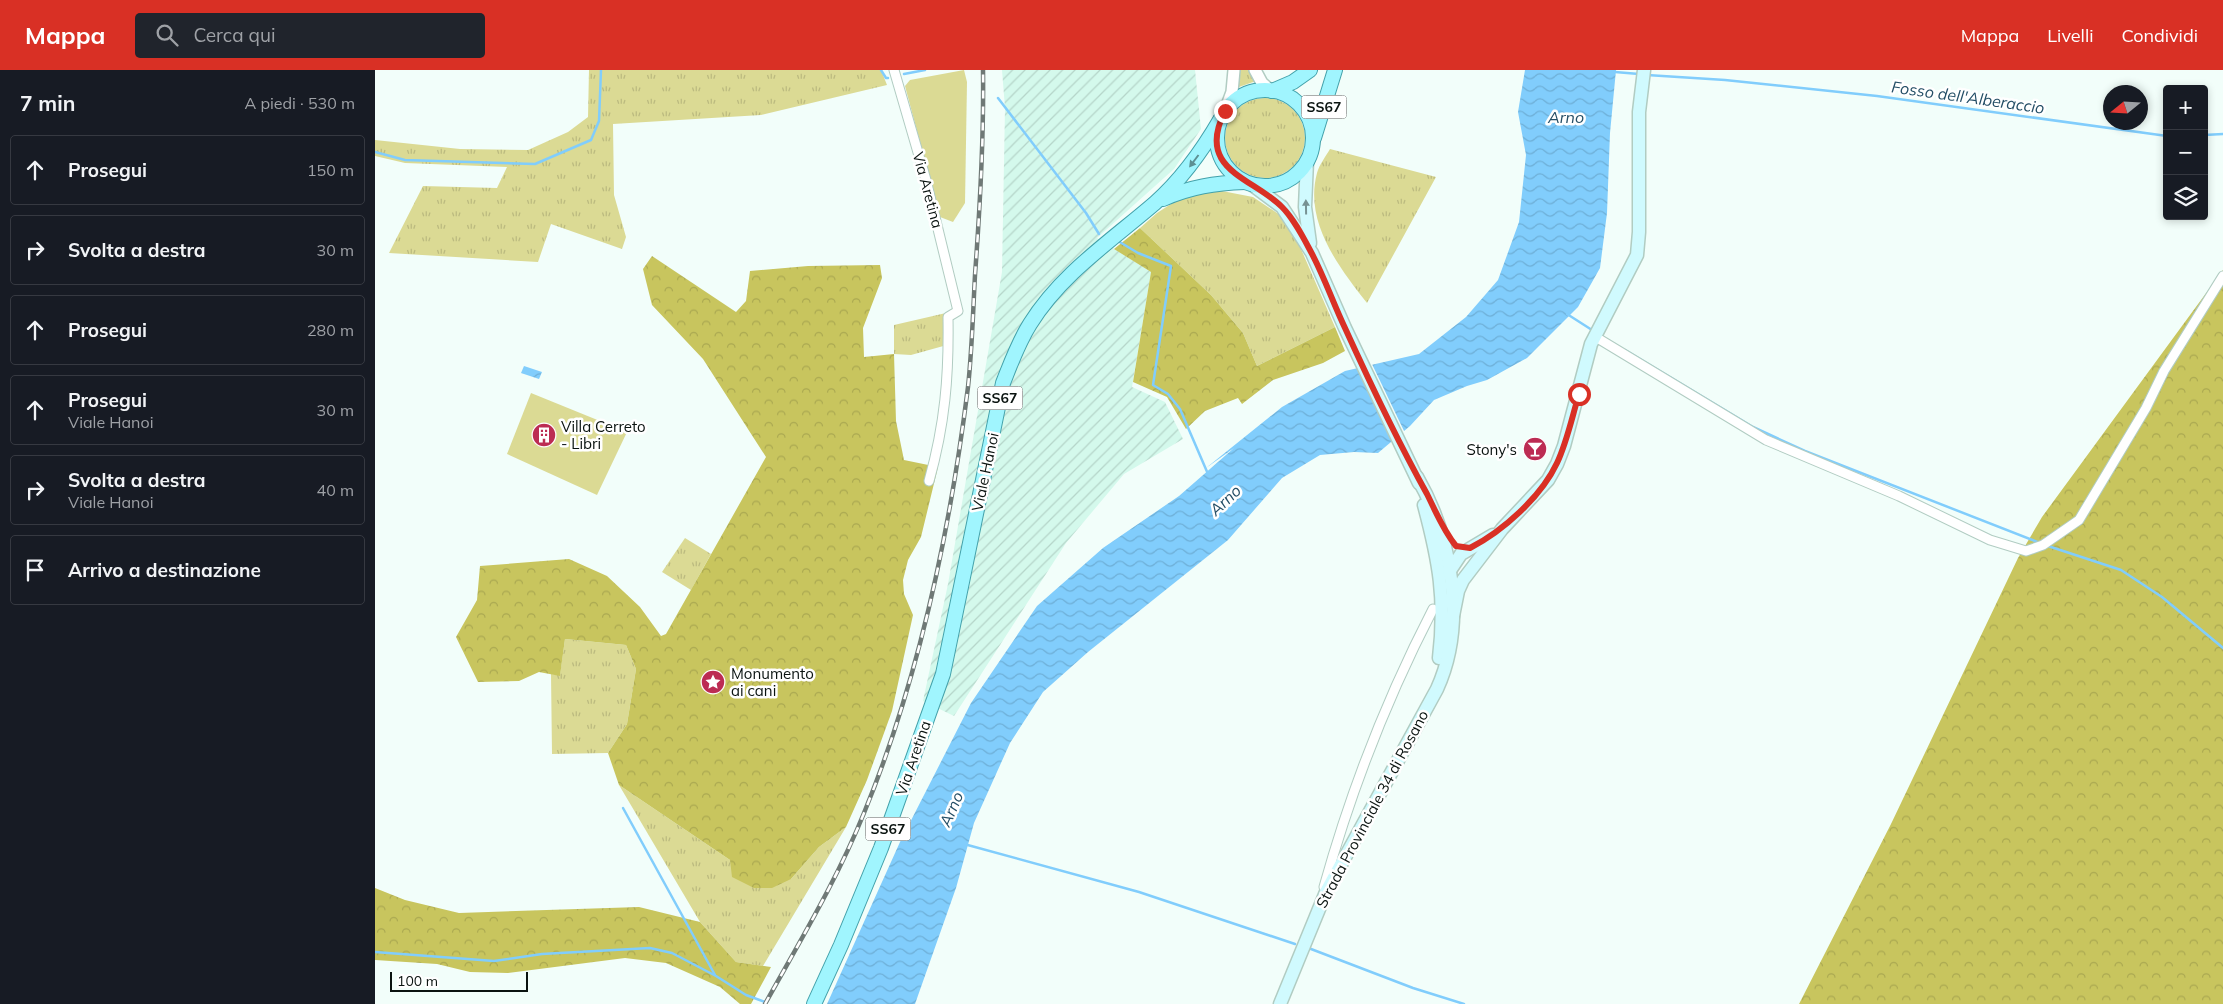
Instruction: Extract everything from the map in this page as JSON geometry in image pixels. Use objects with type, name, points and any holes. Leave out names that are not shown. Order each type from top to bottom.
[{"type":"main road","name":"SS67","points":[[1271,90],[1293,82],[1310,70]]},
{"type":"main road","name":"SS67","points":[[1312,143],[1335,70]]},
{"type":"main road","points":[[1451,626],[1458,591],[1463,580],[1502,529],[1548,480],[1557,464],[1564,446],[1594,336],[1637,255],[1639,232],[1639,112],[1644,70]]},
{"type":"main road","name":"Viale Hanoi","points":[[949,649],[1003,383],[1013,355],[1030,324],[1052,295],[1079,266],[1156,202],[1185,173],[1203,150],[1234,101],[1245,94],[1271,90],[1286,95],[1298,103],[1307,115],[1312,129],[1312,143],[1307,161],[1299,172],[1289,180],[1276,185],[1263,186],[1248,183],[1212,183],[1185,189],[1156,202]]},
{"type":"main road","name":"Viale Hanoi","points":[[1223,116],[1217,134],[1218,149],[1223,162],[1233,174],[1248,183]]},
{"type":"main road","name":"Strada Provinciale 34 di Rosano","points":[[1307,161],[1305,207],[1312,253]]},
{"type":"main road","name":"Strada Provinciale 34 di Rosano","points":[[1248,183],[1282,207],[1312,253],[1345,328],[1435,512],[1450,568],[1452,597],[1451,626],[1441,681],[1326,892],[1280,1004]]},
{"type":"main road","name":"Strada Provinciale 34 di Rosano","points":[[1417,476],[1435,546],[1442,596],[1441,645],[1431,698]]},
{"type":"main road","points":[[1435,512],[1445,534],[1456,546],[1470,548]]},
{"type":"main road","points":[[1442,596],[1450,568],[1461,554],[1502,529]]},
{"type":"main road","points":[[1435,546],[1450,568]]},
{"type":"main road","points":[[1450,568],[1464,569],[1477,560]]},
{"type":"main road","name":"Via Aretina","points":[[814,1004],[841,945],[881,848],[943,674],[949,649]]},
{"type":"street","name":"Via Aretina","points":[[894,70],[926,180],[958,310],[948,317],[946,395],[940,444],[929,481]]},
{"type":"street","name":"Viale Hanoi","points":[[1223,116],[1232,92],[1234,70]]},
{"type":"street","points":[[1255,70],[1261,83],[1271,90]]},
{"type":"street","points":[[1594,336],[1766,440],[1899,496],[1990,540],[2026,551],[2043,545],[2079,520],[2146,408],[2164,371],[2223,276]]},
{"type":"street","points":[[1317,914],[1341,827],[1367,754],[1406,661],[1433,608]]},
{"type":"shaded area","points":[[1002,70],[1195,70],[1201,129],[1174,169],[1097,238],[1151,272],[1132,387],[1165,402],[1183,439],[1124,474],[1066,543],[954,716],[923,701],[948,584],[1002,272],[1005,108]]},
{"type":"green space","points":[[589,70],[881,70],[887,85],[761,115],[613,124],[614,195],[626,237],[622,249],[551,224],[538,262],[389,253],[423,186],[497,188],[507,167],[405,163],[375,156],[375,140],[460,149],[528,150],[568,132],[588,117]]},
{"type":"green space","points":[[964,70],[967,82],[965,203],[953,222],[940,217],[905,86],[910,80]]},
{"type":"green space","points":[[1237,70],[1250,70],[1256,81],[1236,88]]},
{"type":"green space","points":[[1265,98],[1280,101],[1293,110],[1302,123],[1305,138],[1302,153],[1293,166],[1280,175],[1265,178],[1250,175],[1237,166],[1228,153],[1225,138],[1228,123],[1237,110],[1250,101]]},
{"type":"green space","points":[[1330,149],[1436,177],[1367,303],[1335,259],[1319,226],[1315,209],[1314,191],[1317,173]]},
{"type":"green space","points":[[1222,191],[1253,197],[1283,217],[1301,249],[1335,327],[1257,366],[1243,333],[1211,295],[1140,228],[1157,213],[1185,195]]},
{"type":"green space","points":[[1140,228],[1211,295],[1243,333],[1257,366],[1335,327],[1345,351],[1323,363],[1273,380],[1242,404],[1238,398],[1205,411],[1186,429],[1167,397],[1133,382],[1151,272],[1114,249]]},
{"type":"green space","points":[[652,256],[736,312],[746,301],[750,271],[808,266],[880,265],[882,278],[863,328],[864,357],[894,354],[896,421],[904,460],[938,467],[921,537],[908,560],[903,580],[904,594],[913,615],[892,711],[867,780],[846,827],[819,847],[791,879],[772,888],[754,888],[732,877],[730,860],[619,785],[608,753],[627,724],[636,669],[626,645],[565,639],[560,676],[539,672],[519,681],[478,682],[456,637],[477,600],[480,566],[569,559],[607,576],[640,607],[661,636],[666,634],[766,457],[703,359],[652,305],[643,269]]},
{"type":"green space","points":[[2223,270],[2223,1004],[1799,1004],[1891,824],[2018,558],[2042,517]]},
{"type":"green space","points":[[946,313],[947,345],[911,355],[894,354],[894,325]]},
{"type":"green space","points":[[531,393],[627,432],[597,495],[507,454]]},
{"type":"green space","points":[[685,538],[711,554],[691,590],[662,572]]},
{"type":"green space","points":[[565,639],[626,645],[636,669],[627,724],[608,753],[552,754],[551,674],[560,675]]},
{"type":"green space","points":[[619,785],[730,860],[791,879],[819,847],[846,827],[763,966],[736,962],[700,922]]},
{"type":"green space","points":[[375,888],[405,900],[459,913],[639,907],[700,922],[736,962],[771,967],[751,1004],[740,1004],[720,987],[666,963],[625,958],[508,973],[470,972],[437,964],[375,960]]},
{"type":"water","name":"Arno","points":[[1525,70],[1616,70],[1610,133],[1607,213],[1600,268],[1578,307],[1527,358],[1487,380],[1434,400],[1410,426],[1378,453],[1354,452],[1320,455],[1282,478],[1228,540],[1088,652],[1043,692],[1010,743],[974,823],[956,888],[915,1004],[827,1004],[900,842],[971,703],[1037,606],[1103,548],[1179,496],[1234,448],[1206,468],[1282,407],[1345,371],[1419,354],[1466,317],[1498,280],[1519,222],[1526,155],[1518,112]]},
{"type":"water","points":[[524,366],[542,372],[539,379],[521,373]]},
{"type":"pier","points":[[1371,362],[1405,433],[1393,444],[1356,366]]},
{"type":"waterway","points":[[375,152],[405,160],[535,164],[591,140],[599,121],[601,70]]},
{"type":"waterway","points":[[881,70],[886,78],[888,78]]},
{"type":"waterway","points":[[904,74],[925,70]]},
{"type":"waterway","name":"Fosso dell'Alberaccio","points":[[1615,72],[1639,74]]},
{"type":"waterway","name":"Fosso dell'Alberaccio","points":[[1647,75],[1725,80],[1877,96],[2163,135]]},
{"type":"waterway","points":[[998,98],[1086,213],[1099,234]]},
{"type":"waterway","name":"Fosso dell'Alberaccio","points":[[2208,135],[2223,134]]},
{"type":"waterway","points":[[1118,241],[1138,253],[1171,266],[1153,385],[1168,394],[1180,409],[1208,474]]},
{"type":"waterway","points":[[1567,314],[1592,330]]},
{"type":"waterway","points":[[1625,350],[1753,427],[1805,451],[2040,543]]},
{"type":"waterway","points":[[2048,546],[2121,570],[2162,597],[2223,648]]},
{"type":"waterway","points":[[623,808],[715,975]]},
{"type":"waterway","points":[[964,844],[1139,892],[1295,944]]},
{"type":"waterway","points":[[375,952],[494,961],[542,954],[650,948],[672,953],[716,976],[746,995],[765,1002]]},
{"type":"waterway","points":[[1311,949],[1413,988],[1464,1004]]},
{"type":"railway","points":[[765,1004],[830,886],[864,813],[884,762],[901,710],[930,604],[952,495],[968,387],[979,224],[983,70]]},
{"type":"place","name":"Villa Cerreto - Libri","points":[[544,435]]},
{"type":"place","name":"Stony's","points":[[1535,449]]},
{"type":"place","name":"Monumento ai cani","points":[[713,682]]},
{"type":"route","points":[[1225,111],[1220,120],[1217,134],[1218,149],[1223,162],[1233,174],[1251,184],[1282,207],[1312,253],[1345,328],[1445,534],[1456,546],[1470,548],[1502,529],[1548,480],[1564,446],[1579,394]]}]
